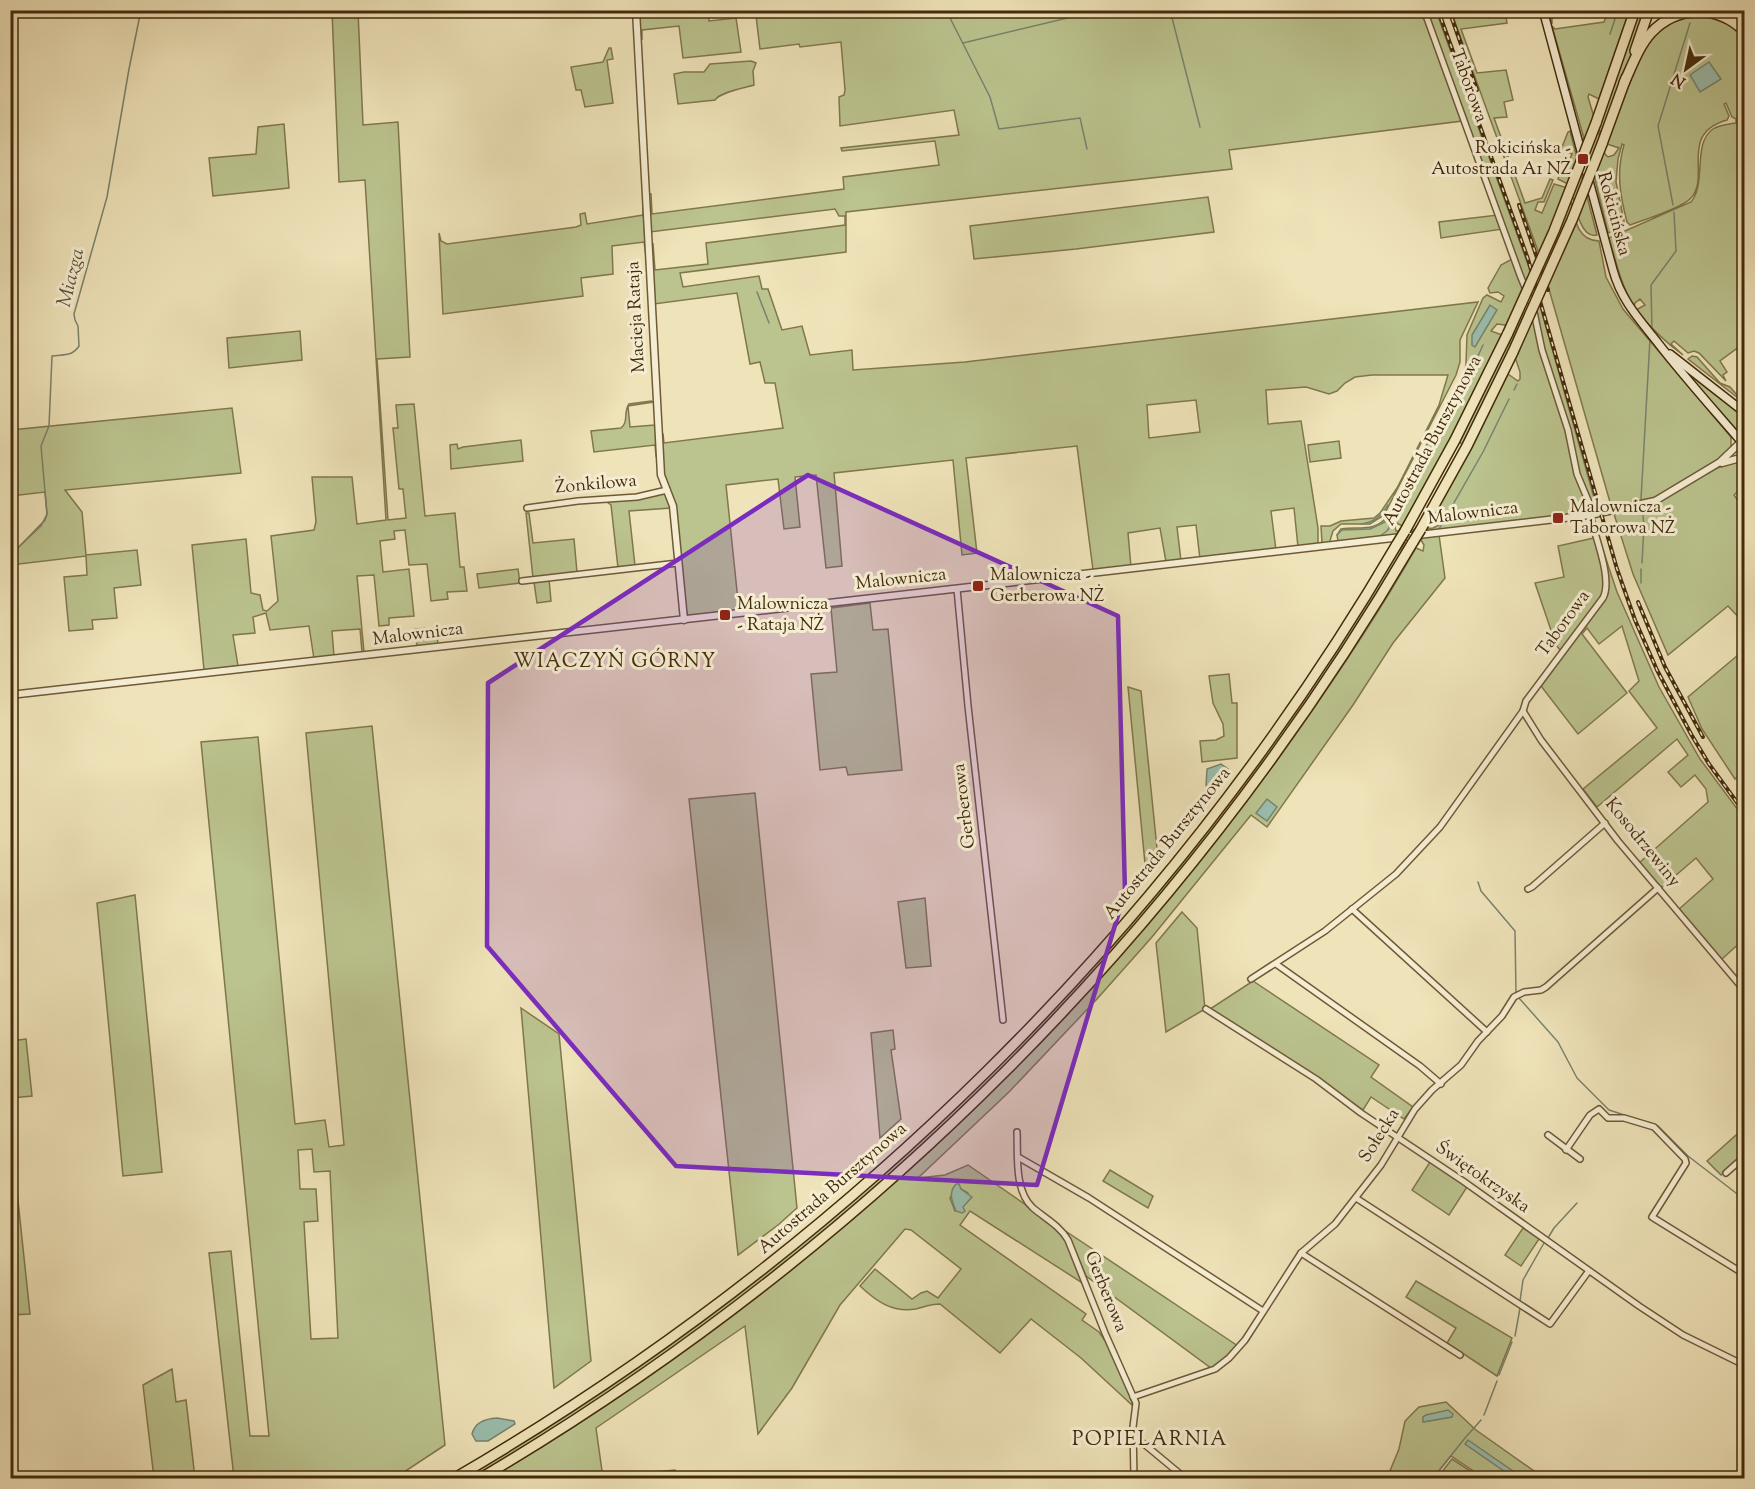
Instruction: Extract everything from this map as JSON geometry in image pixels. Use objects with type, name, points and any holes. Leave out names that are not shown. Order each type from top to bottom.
[{"type":"highway","name":"Autostrada Bursztynowa","points":[[455,1479],[586,1398],[720,1304],[798,1243],[866,1185],[987,1073],[1107,945],[1202,830],[1303,693],[1352,618],[1397,544],[1450,449],[1508,333],[1554,231],[1596,123],[1635,10]]},
{"type":"highway","name":"Autostrada Bursztynowa","points":[[481,1479],[628,1386],[776,1277],[893,1178],[1009,1069],[1070,1006],[1183,876],[1247,794],[1342,658],[1421,529],[1472,436],[1514,352],[1572,220],[1602,144],[1649,10]]},
{"type":"highway","points":[[1624,83],[1648,37],[1659,25],[1673,17],[1691,12],[1711,13],[1728,19],[1744,31]]},
{"type":"main road","name":"Rokicińska","points":[[1543,10],[1617,286],[1628,307],[1744,442]]},
{"type":"main road","name":"Rokicińska","points":[[1659,344],[1744,412]]},
{"type":"street","name":"Macieja Rataja","points":[[636,10],[659,444],[662,479],[673,509],[684,620]]},
{"type":"street","name":"Taborowa","points":[[1251,979],[1352,909],[1396,874],[1435,834],[1522,711],[1526,700],[1606,592],[1606,577],[1590,515],[1590,505],[1577,472],[1568,430],[1542,350],[1530,299],[1424,10]]},
{"type":"street","name":"Malownicza","points":[[10,695],[957,589],[1590,515],[1652,502],[1713,467],[1744,442]]},
{"type":"street","name":"Malownicza","points":[[1713,467],[1744,457]]},
{"type":"street","name":"Żonkilowa","points":[[527,508],[578,501],[637,497],[667,490]]},
{"type":"street","points":[[522,580],[678,563]]},
{"type":"street","name":"Gerberowa","points":[[957,589],[1003,1020]]},
{"type":"street","name":"Kosodrzewiny","points":[[1522,711],[1541,740],[1605,823],[1744,990]]},
{"type":"street","points":[[1528,889],[1605,823]]},
{"type":"street","name":"Sołecka","points":[[1133,1397],[1220,1367],[1245,1340],[1301,1253],[1335,1224],[1381,1165],[1415,1109],[1432,1090],[1461,1065],[1475,1044],[1502,1016],[1514,998],[1524,992],[1541,990],[1546,987],[1658,888]]},
{"type":"street","points":[[1352,909],[1487,1032]]},
{"type":"street","points":[[1275,964],[1420,1066],[1440,1084]]},
{"type":"street","name":"Świętokrzyska","points":[[1206,1010],[1316,1079],[1397,1138],[1463,1181],[1588,1272],[1683,1335],[1744,1365]]},
{"type":"street","points":[[1566,1150],[1590,1115],[1599,1109],[1608,1118],[1624,1118],[1657,1129],[1685,1158],[1686,1163],[1652,1217],[1744,1274]]},
{"type":"street","name":"Gerberowa","points":[[1017,1131],[1019,1177],[1027,1200],[1034,1209],[1065,1234],[1133,1397],[1136,1409],[1132,1434],[1134,1479]]},
{"type":"street","points":[[1548,1134],[1580,1159]]},
{"type":"street","points":[[1018,1157],[1147,1235],[1263,1311]]},
{"type":"street","points":[[1726,1173],[1744,1157]]},
{"type":"street","points":[[1356,1198],[1550,1324],[1588,1272]]},
{"type":"street","points":[[1301,1253],[1460,1355]]},
{"type":"street","points":[[1132,1434],[1185,1479]]},
{"type":"highlighted area","points":[[808,475],[1118,616],[1125,892],[1037,1185],[676,1166],[487,946],[488,683]]},
{"type":"green space","points":[[799,10],[1422,11],[1462,121],[1229,150],[1232,169],[846,212],[846,252],[680,273],[683,287],[759,276],[762,289],[768,289],[782,330],[802,326],[810,355],[852,350],[853,370],[965,362],[1478,302],[1460,340],[1460,362],[1456,375],[1384,515],[1370,524],[1341,524],[1333,531],[1329,544],[1322,543],[1321,526],[1330,526],[1341,521],[1374,518],[1380,513],[1397,488],[1439,405],[1448,375],[1355,377],[1337,391],[1329,394],[1306,387],[1266,390],[1268,424],[1301,421],[1318,528],[1318,545],[1298,547],[1294,508],[1271,511],[1276,550],[1200,559],[1196,525],[1177,527],[1181,561],[1166,562],[1160,528],[1128,533],[1131,567],[1093,570],[1077,446],[966,458],[977,553],[962,555],[953,460],[834,473],[842,566],[826,568],[816,475],[795,477],[800,527],[784,529],[778,479],[726,485],[739,610],[688,616],[685,607],[676,515],[663,475],[660,434],[663,434],[664,443],[783,428],[775,383],[765,383],[760,362],[750,364],[737,293],[654,304],[650,246],[653,244],[655,270],[708,264],[706,243],[845,225],[845,216],[839,216],[835,209],[650,232],[648,194],[651,194],[652,214],[844,189],[843,177],[939,165],[935,141],[842,151],[841,148],[959,135],[954,110],[840,126],[839,97],[844,95],[845,90],[841,42],[760,49],[756,16]],"holes":[[[1196,400],[1200,432],[1149,438],[1147,405]]]},
{"type":"green space","points":[[1549,10],[1629,11],[1599,99],[1589,94],[1588,97],[1605,154],[1608,157],[1614,155],[1619,148],[1607,144],[1639,58],[1647,43],[1664,25],[1692,14],[1723,19],[1744,35],[1744,343],[1720,361],[1727,372],[1723,375],[1726,381],[1699,353],[1694,351],[1688,353],[1674,341],[1671,344],[1683,355],[1676,350],[1636,310],[1645,305],[1640,299],[1634,307],[1629,299],[1609,238],[1691,202],[1696,194],[1701,153],[1707,135],[1715,128],[1736,123],[1736,119],[1732,117],[1726,103],[1724,104],[1729,116],[1727,120],[1712,126],[1704,135],[1699,145],[1696,189],[1691,198],[1671,210],[1630,225],[1627,222],[1620,184],[1620,165],[1624,145],[1622,144],[1616,182],[1625,226],[1608,233],[1591,163],[1552,26],[1555,29],[1604,22],[1608,11],[1552,18],[1552,24]]},
{"type":"green space","points":[[332,11],[358,11],[363,125],[398,122],[410,357],[377,359],[388,520],[406,518],[403,489],[399,489],[393,428],[398,428],[396,405],[414,404],[425,516],[455,513],[460,567],[464,567],[467,591],[447,592],[448,599],[431,601],[427,564],[409,565],[405,530],[394,531],[395,539],[380,541],[383,572],[409,569],[414,616],[389,618],[389,625],[379,626],[374,575],[357,576],[364,652],[362,652],[360,629],[332,631],[334,656],[314,659],[309,626],[270,630],[266,613],[253,617],[255,633],[233,635],[238,666],[204,670],[192,545],[246,539],[251,593],[260,595],[263,610],[267,611],[278,601],[271,536],[314,530],[316,522],[312,477],[352,477],[357,524],[386,520],[365,180],[339,182]]},
{"type":"green space","points":[[638,11],[708,11],[709,21],[736,18],[741,52],[683,58],[679,26],[642,30],[642,39],[639,38]]},
{"type":"green space","points":[[1426,11],[1436,11],[1530,270],[1598,512],[1592,512],[1581,481],[1519,266]]},
{"type":"green space","points":[[1451,11],[1505,11],[1507,23],[1461,29],[1477,73],[1506,70],[1513,100],[1504,102],[1507,117],[1494,118],[1525,203],[1542,198],[1550,179],[1553,180],[1544,202],[1538,202],[1535,210],[1542,213],[1554,184],[1568,188],[1579,229],[1590,239],[1599,241],[1606,277],[1623,309],[1731,437],[1731,447],[1724,456],[1651,500],[1612,509],[1538,251]]},
{"type":"green space","points":[[1638,11],[1646,11],[1604,131],[1600,133],[1598,126]]},
{"type":"green space","points":[[611,48],[613,59],[607,60],[613,103],[585,107],[581,90],[576,90],[571,67],[603,62]]},
{"type":"green space","points":[[751,61],[756,63],[753,71],[754,85],[727,93],[715,100],[678,104],[674,74],[704,72],[710,64]]},
{"type":"green space","points":[[284,124],[289,188],[213,196],[209,158],[256,154],[258,127]]},
{"type":"green space","points":[[1570,131],[1597,235],[1591,235],[1586,231],[1578,217],[1570,185],[1558,179],[1562,164],[1569,161],[1572,154],[1565,150],[1563,153],[1560,152]]},
{"type":"green space","points":[[1208,197],[1214,232],[974,259],[970,226]]},
{"type":"green space","points":[[643,207],[646,255],[644,242],[612,246],[613,274],[581,278],[583,296],[443,314],[439,233],[441,241],[447,244],[576,227],[581,225],[580,214],[585,213],[587,224],[643,215]]},
{"type":"green space","points":[[1498,215],[1503,229],[1441,238],[1439,222]]},
{"type":"green space","points":[[1512,259],[1530,305],[1589,513],[1338,541],[1337,535],[1341,529],[1372,527],[1388,516],[1464,376],[1467,335],[1483,298],[1487,295],[1501,302],[1504,296],[1498,292],[1490,293],[1488,288],[1501,265]],"holes":[[[1497,324],[1505,325],[1510,341],[1508,345],[1506,344],[1457,441],[1464,445],[1510,354],[1511,345],[1520,379],[1518,381],[1508,374],[1432,519],[1439,525],[1433,528],[1396,531],[1394,523],[1402,526],[1454,433],[1502,335],[1491,331]]]},
{"type":"green space","points":[[300,331],[302,360],[229,368],[227,338]]},
{"type":"green space","points":[[1692,356],[1697,357],[1720,383],[1730,387],[1738,396],[1740,395],[1744,400],[1744,405],[1688,359]]},
{"type":"green space","points":[[1685,371],[1744,416],[1744,424],[1737,431]]},
{"type":"green space","points":[[653,402],[628,406],[630,427],[655,425],[656,417],[658,452],[656,455],[655,445],[594,452],[591,431],[621,428],[625,423],[626,410],[627,407],[629,404]]},
{"type":"green space","points":[[232,408],[241,473],[65,490],[82,512],[86,555],[137,550],[141,585],[114,588],[117,618],[92,620],[93,629],[69,631],[64,577],[87,575],[86,556],[11,565],[11,555],[45,520],[47,514],[45,492],[11,496],[11,430]]},
{"type":"green space","points":[[521,440],[523,461],[451,469],[450,445],[457,444],[458,449]]},
{"type":"green space","points":[[1339,441],[1341,458],[1310,462],[1308,445]]},
{"type":"green space","points":[[1743,459],[1744,485],[1734,495],[1744,509],[1744,523],[1739,529],[1744,536],[1744,623],[1728,606],[1668,655],[1633,574],[1614,514],[1651,505],[1717,468]]},
{"type":"green space","points":[[663,493],[667,495],[671,508],[629,511],[635,566],[618,568],[611,505],[604,500]]},
{"type":"green space","points":[[526,513],[529,513],[533,543],[574,539],[577,572],[533,578]]},
{"type":"green space","points":[[1439,535],[1445,578],[1393,643],[1353,705],[1267,827],[1251,815],[1152,937],[1097,999],[1009,1092],[918,1178],[945,1175],[968,1165],[1042,1216],[1063,1235],[1084,1284],[970,1211],[960,1225],[1086,1314],[1082,1320],[1099,1332],[1108,1345],[1132,1405],[1081,1358],[1031,1319],[1000,1353],[940,1304],[907,1310],[885,1305],[872,1296],[860,1286],[875,1269],[912,1299],[927,1291],[938,1298],[961,1269],[911,1230],[905,1229],[840,1305],[792,1388],[758,1434],[745,1326],[596,1428],[603,1478],[490,1478],[607,1405],[719,1326],[827,1241],[930,1150],[1029,1055],[1123,954],[1211,848],[1326,691],[1416,548],[1423,551],[1424,545],[1421,540],[1423,537]],"holes":[[[961,1189],[968,1193],[963,1207],[955,1211],[950,1198],[953,1193]]]},
{"type":"green space","points":[[1594,538],[1605,580],[1602,596],[1560,650],[1556,645],[1535,583],[1564,577],[1558,546]]},
{"type":"green space","points":[[1599,538],[1617,592],[1659,687],[1700,759],[1744,818],[1744,939],[1721,960],[1678,910],[1713,879],[1696,858],[1661,888],[1639,863],[1708,802],[1706,789],[1695,775],[1681,787],[1668,772],[1688,755],[1677,739],[1597,807],[1583,789],[1657,728],[1629,691],[1639,681],[1622,626],[1599,644],[1587,628],[1582,634],[1627,693],[1578,734],[1541,686],[1607,596],[1608,574]]},
{"type":"green space","points":[[1404,543],[1407,543],[1402,550],[1405,552],[1298,718],[1170,887],[1052,1020],[883,1184],[692,1337],[505,1462],[476,1478],[461,1478],[614,1382],[760,1276],[899,1160],[965,1098],[1091,968],[1188,853]]},
{"type":"green space","points":[[518,569],[520,583],[479,588],[477,574]]},
{"type":"green space","points":[[549,579],[551,601],[537,603],[534,582]]},
{"type":"green space","points":[[870,603],[873,630],[888,629],[902,770],[848,775],[846,767],[820,770],[811,674],[837,672],[831,608]]},
{"type":"green space","points":[[433,628],[437,631],[438,645],[417,647],[415,629]]},
{"type":"green space","points":[[1744,650],[1744,771],[1735,779],[1702,729],[1688,697]]},
{"type":"green space","points":[[1229,674],[1232,703],[1237,703],[1237,758],[1202,762],[1200,741],[1216,740],[1224,736],[1223,724],[1213,703],[1209,676]]},
{"type":"green space","points":[[1128,687],[1141,691],[1158,858],[1146,874]]},
{"type":"green space","points":[[372,726],[445,1445],[395,1478],[234,1478],[209,1253],[231,1251],[250,1436],[269,1436],[201,742],[258,737],[295,1124],[325,1120],[329,1147],[344,1145],[306,733]],"holes":[[[312,1149],[314,1172],[330,1171],[338,1338],[311,1339],[304,1222],[318,1221],[316,1189],[300,1189],[298,1150]]]},
{"type":"green space","points":[[755,793],[797,1208],[738,1255],[689,799]]},
{"type":"green space","points":[[135,895],[162,1172],[123,1176],[97,903]]},
{"type":"green space","points":[[925,898],[931,966],[906,968],[898,902]]},
{"type":"green space","points":[[1182,912],[1197,928],[1205,1009],[1166,1032],[1156,943]]},
{"type":"green space","points":[[1253,981],[1379,1065],[1371,1077],[1413,1107],[1404,1119],[1371,1097],[1363,1110],[1315,1076],[1210,1009]]},
{"type":"green space","points":[[521,1008],[559,1034],[591,1361],[554,1388]]},
{"type":"green space","points":[[893,1030],[895,1049],[891,1050],[901,1119],[880,1138],[871,1033]]},
{"type":"green space","points":[[26,1039],[32,1096],[11,1098],[11,1041]]},
{"type":"green space","points":[[1744,1128],[1744,1155],[1721,1175],[1707,1161]]},
{"type":"green space","points":[[1430,1162],[1467,1187],[1449,1215],[1412,1190]]},
{"type":"green space","points":[[1110,1170],[1153,1196],[1148,1208],[1103,1181]]},
{"type":"green space","points":[[11,1182],[16,1182],[30,1314],[11,1315]]},
{"type":"green space","points":[[1523,1228],[1539,1239],[1521,1266],[1505,1255]]},
{"type":"green space","points":[[1067,1232],[1238,1346],[1222,1362],[1211,1368],[1086,1276]]},
{"type":"green space","points":[[1416,1281],[1512,1338],[1497,1376],[1447,1343],[1456,1328],[1406,1297]]},
{"type":"green space","points":[[172,1369],[176,1402],[186,1400],[195,1478],[154,1478],[143,1385]]},
{"type":"green space","points":[[1446,1402],[1476,1430],[1544,1478],[1484,1478],[1451,1456],[1433,1478],[1387,1478],[1399,1449],[1405,1421],[1419,1407]]},
{"type":"green space","points":[[1452,1459],[1481,1478],[1437,1478]]},
{"type":"green space","points":[[675,1470],[676,1478],[635,1478],[634,1474]]},
{"type":"shaded area","points":[[1709,62],[1721,79],[1700,92],[1690,75]]},
{"type":"shaded area","points":[[1490,305],[1497,310],[1475,347],[1472,345],[1472,335]]},
{"type":"shaded area","points":[[1221,764],[1228,769],[1213,788],[1206,786],[1207,769]]},
{"type":"shaded area","points":[[1267,799],[1277,807],[1267,821],[1256,813]]},
{"type":"shaded area","points":[[956,1184],[959,1184],[961,1189],[972,1197],[963,1207],[965,1211],[962,1213],[956,1211],[952,1200],[951,1194]]},
{"type":"shaded area","points":[[1448,1410],[1453,1414],[1452,1417],[1423,1422],[1423,1417],[1426,1415]]},
{"type":"shaded area","points":[[497,1418],[514,1421],[515,1424],[488,1441],[476,1441],[472,1434],[475,1427],[485,1420]]},
{"type":"shaded area","points":[[1468,1440],[1523,1478],[1514,1478],[1465,1444]]},
{"type":"waterway","name":"Miazga","points":[[10,555],[41,526],[47,514],[41,446],[49,426],[52,356],[70,353],[79,346],[78,326],[74,314],[107,197],[141,10]]},
{"type":"waterway","points":[[946,10],[990,97],[999,129],[1080,118],[1087,149]]},
{"type":"waterway","points":[[963,43],[1101,10]]},
{"type":"waterway","points":[[1170,10],[1200,127]]},
{"type":"waterway","points":[[1610,34],[1618,10]]},
{"type":"waterway","points":[[1673,205],[1658,126],[1690,23]]},
{"type":"waterway","points":[[1652,331],[1651,285],[1676,251],[1674,212]]},
{"type":"waterway","points":[[757,292],[769,323]]},
{"type":"waterway","points":[[1641,499],[1650,339]]},
{"type":"waterway","points":[[1472,369],[1483,345]]},
{"type":"waterway","points":[[1380,536],[1387,531],[1400,510],[1467,379]]},
{"type":"waterway","points":[[1514,390],[1517,384]]},
{"type":"waterway","points":[[1439,529],[1483,452],[1509,399]]},
{"type":"waterway","points":[[1361,524],[1377,518],[1388,505]]},
{"type":"waterway","points":[[1642,508],[1644,525],[1642,563]]},
{"type":"waterway","points":[[1337,535],[1342,530],[1370,529],[1387,521],[1391,524]]},
{"type":"waterway","points":[[1641,569],[1641,583]]},
{"type":"waterway","points":[[1478,882],[1481,891],[1515,931],[1516,995]]},
{"type":"waterway","points":[[1519,998],[1558,1042],[1577,1078],[1609,1110],[1649,1123]]},
{"type":"waterway","points":[[1654,1124],[1688,1156],[1736,1193],[1744,1203]]},
{"type":"waterway","points":[[1548,1238],[1577,1203]]},
{"type":"waterway","points":[[1520,1301],[1523,1280],[1544,1243]]},
{"type":"waterway","points":[[1515,1336],[1520,1308]]},
{"type":"waterway","points":[[1499,1375],[1512,1342]]},
{"type":"waterway","points":[[1484,1415],[1497,1381]]},
{"type":"waterway","points":[[1433,1478],[1481,1420]]},
{"type":"railway","points":[[1438,10],[1528,259],[1617,569],[1635,620],[1657,670],[1691,734],[1709,764],[1744,812]]},
{"type":"railway","points":[[1449,10],[1477,90]]},
{"type":"railway","points":[[1519,205],[1548,290]]},
{"type":"railway","points":[[1638,602],[1665,667],[1703,737]]},
{"type":"place","name":"Rokicińska - Autostrada A1 NŻ","points":[[1583,159]]},
{"type":"place","name":"Malownicza - Taborowa NŻ","points":[[1558,518]]},
{"type":"place","name":"Malownicza - Gerberowa NŻ","points":[[978,586]]},
{"type":"place","name":"Malownicza - Rataja NŻ","points":[[725,615]]},
{"type":"district","name":"WIĄCZYŃ GÓRNY","points":[[615,662]]},
{"type":"district","name":"POPIELARNIA","points":[[1150,1440]]}]
